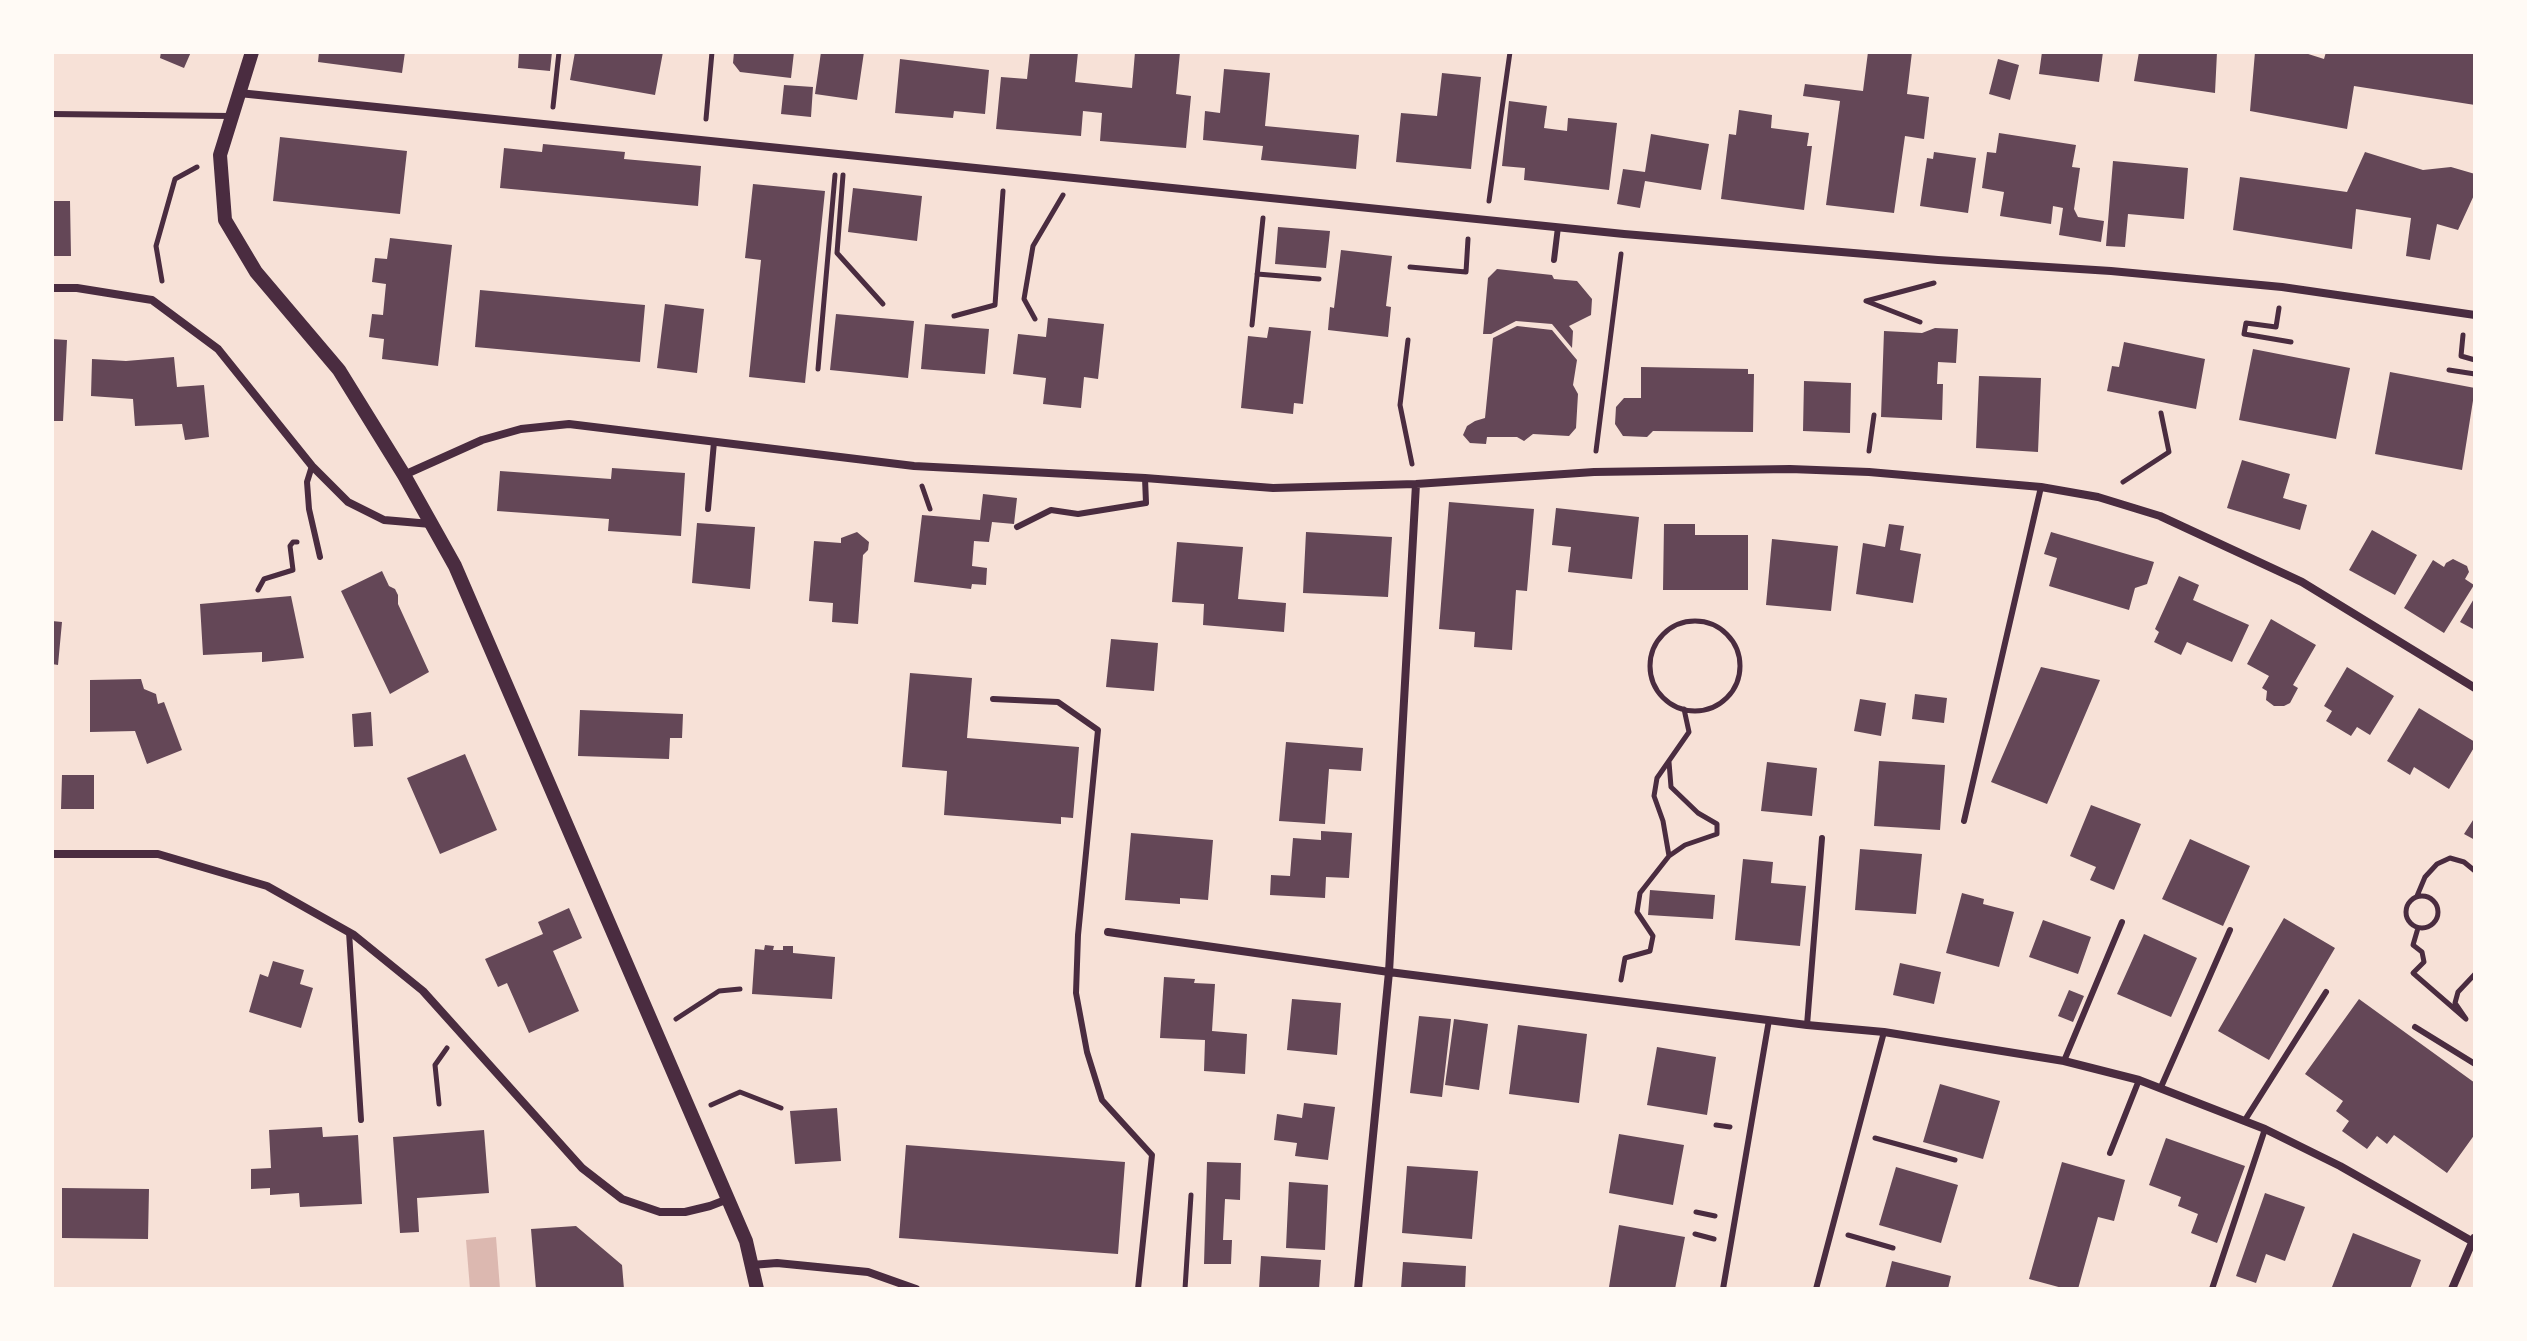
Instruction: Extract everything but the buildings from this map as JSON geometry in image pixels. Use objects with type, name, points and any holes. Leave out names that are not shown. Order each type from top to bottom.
[{"type":"street","points":[[252,52],[220,155],[225,220],[256,272],[339,370],[404,475],[455,566],[746,1241],[757,1289]]},
{"type":"street","points":[[238,93],[1624,234],[2282,287],[2470,315]]},
{"type":"street","points":[[52,288],[77,288],[152,300],[218,349],[312,466],[348,502],[384,520],[433,524]]},
{"type":"street","points":[[404,475],[482,440],[521,429],[569,424],[921,467],[1273,488],[1416,484],[1594,472],[1790,469],[1869,472],[2041,487],[2098,497],[2160,516],[2302,582],[2475,688]]},
{"type":"street","points":[[1358,1289],[1389,972],[1416,484]]},
{"type":"street","points":[[52,854],[158,854],[267,886],[349,932],[423,991],[582,1168],[622,1199],[660,1212],[685,1212],[728,1199]]},
{"type":"street","points":[[1108,932],[1389,972],[1884,1032],[2064,1061],[2139,1080],[2265,1129],[2474,1239],[2452,1289]]},
{"type":"street","points":[[751,1265],[777,1263],[868,1272],[916,1289]]},
{"type":"lane","points":[[52,114],[231,116]]},
{"type":"lane","points":[[1554,260],[1558,227]]},
{"type":"lane","points":[[708,509],[714,442]]},
{"type":"lane","points":[[312,466],[307,482],[309,509],[320,557]]},
{"type":"lane","points":[[1017,527],[1051,510],[1078,514],[1146,503],[1145,478]]},
{"type":"lane","points":[[1964,821],[2041,487]]},
{"type":"lane","points":[[993,699],[1058,702],[1098,730],[1078,935],[1076,993],[1087,1052],[1102,1100],[1152,1155],[1138,1289]]},
{"type":"lane","points":[[1807,1025],[1822,838]]},
{"type":"lane","points":[[2064,1061],[2122,922]]},
{"type":"lane","points":[[2161,1087],[2230,930]]},
{"type":"lane","points":[[349,932],[361,1120]]},
{"type":"lane","points":[[2245,1120],[2326,992]]},
{"type":"lane","points":[[1723,1289],[1769,1020]]},
{"type":"lane","points":[[2415,1027],[2475,1064]]},
{"type":"lane","points":[[1816,1289],[1884,1032]]},
{"type":"lane","points":[[2110,1153],[2139,1080]]},
{"type":"lane","points":[[2212,1289],[2265,1129]]},
{"type":"path","points":[[551,125],[559,52]]},
{"type":"path","points":[[704,140],[712,52]]},
{"type":"path","points":[[1486,219],[1510,52]]},
{"type":"path","points":[[841,154],[837,253],[883,304]]},
{"type":"path","points":[[818,369],[841,154]]},
{"type":"path","points":[[954,316],[995,305],[1004,170]]},
{"type":"path","points":[[1035,319],[1024,299],[1033,246],[1073,177]]},
{"type":"path","points":[[163,291],[156,246],[175,179]]},
{"type":"path","points":[[1252,325],[1266,197]]},
{"type":"path","points":[[1410,267],[1466,272],[1470,218]]},
{"type":"path","points":[[1594,472],[1624,234]]},
{"type":"path","points":[[1920,322],[1866,301],[1936,282],[1938,260]]},
{"type":"path","points":[[1257,274],[1319,279]]},
{"type":"path","points":[[2282,287],[2276,327],[2246,323],[2244,334],[2291,342]]},
{"type":"path","points":[[2470,315],[2461,356],[2475,360]]},
{"type":"path","points":[[1408,340],[1400,405],[1416,484]]},
{"type":"path","points":[[2449,370],[2475,374]]},
{"type":"path","points":[[2098,497],[2169,452],[2161,413]]},
{"type":"path","points":[[1869,472],[1869,438],[1874,415]]},
{"type":"path","points":[[258,590],[264,579],[293,570],[290,546],[293,542],[296,541],[302,550],[320,557]]},
{"type":"path","points":[[1679,623],[1710,623],[1723,630],[1733,642],[1739,656],[1740,672],[1726,698],[1713,707],[1684,709],[1671,704],[1660,694],[1653,682],[1651,654],[1657,641],[1679,623]]},
{"type":"path","points":[[1669,856],[1663,821],[1654,796],[1657,778],[1689,732],[1684,709]]},
{"type":"path","points":[[1618,1001],[1625,958],[1650,951],[1653,936],[1637,912],[1640,893],[1669,856],[1685,845],[1717,834],[1717,824],[1698,813],[1671,787],[1669,761]]},
{"type":"path","points":[[2417,896],[2433,900],[2438,909],[2436,919],[2428,927],[2418,928],[2409,922],[2405,912],[2409,902],[2417,896],[2425,877],[2437,864],[2450,858],[2464,862],[2475,871]]},
{"type":"path","points":[[2418,928],[2413,945],[2422,952],[2424,962],[2413,973],[2466,1019],[2455,1003],[2458,992],[2475,974]]},
{"type":"path","points":[[655,1033],[719,991],[740,989]]},
{"type":"path","points":[[439,1104],[435,1065],[458,1030]]},
{"type":"path","points":[[692,1113],[740,1092],[781,1108]]},
{"type":"path","points":[[1858,1133],[1955,1160]]},
{"type":"path","points":[[1185,1289],[1191,1195]]},
{"type":"path","points":[[1832,1231],[1893,1248]]},
{"type":"shaded area","points":[[496,1237],[500,1289],[470,1289],[466,1240]]}]
